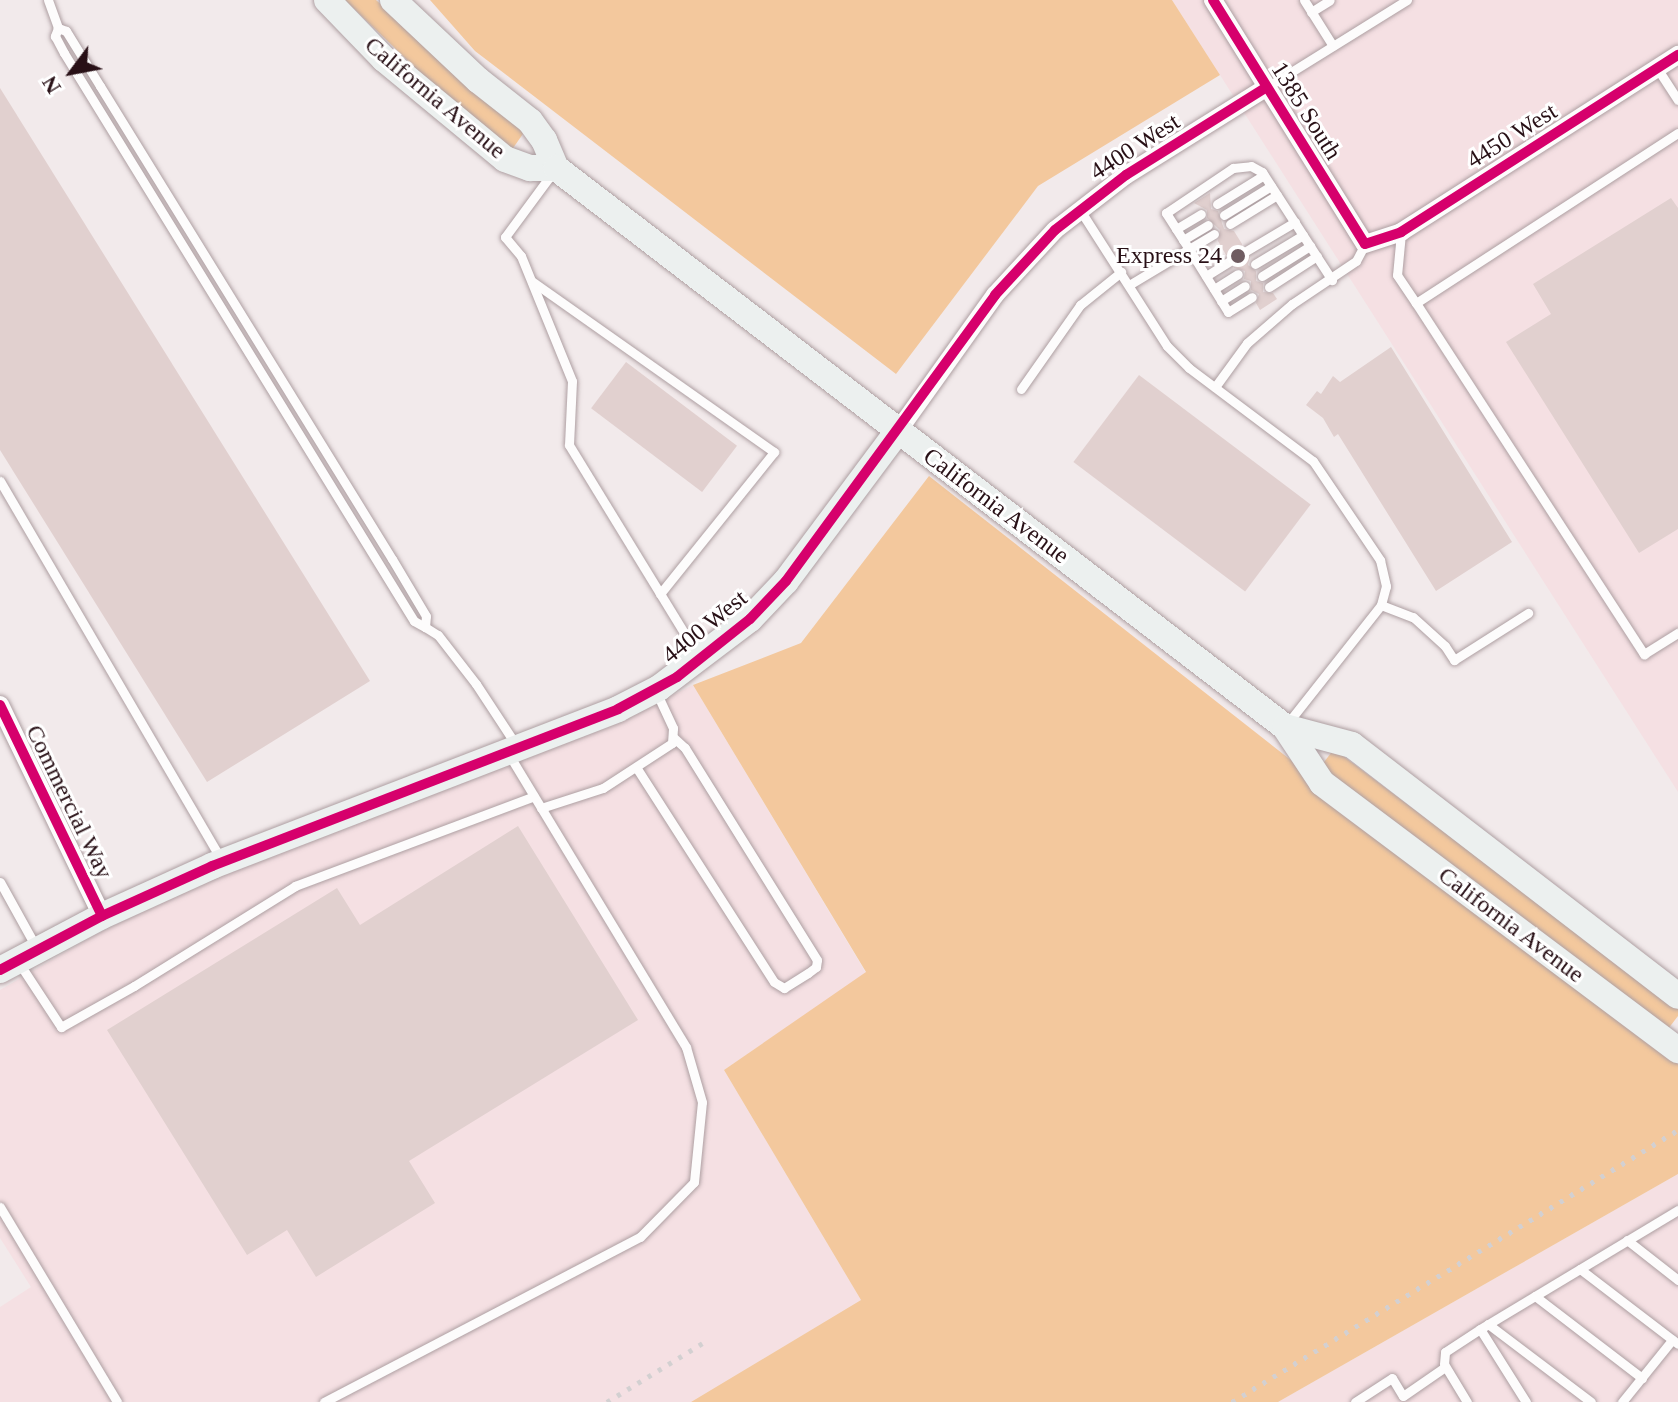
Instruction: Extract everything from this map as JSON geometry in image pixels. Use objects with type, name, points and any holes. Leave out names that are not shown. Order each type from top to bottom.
[{"type":"main road","name":"California Avenue","points":[[327,0],[384,59],[505,159],[530,168],[556,168]]},
{"type":"main road","name":"California Avenue","points":[[393,0],[478,80],[530,121],[544,140],[556,168],[1285,727],[1322,783],[1678,1050]]},
{"type":"main road","name":"4400 West","points":[[19,960],[102,916],[222,862],[618,709],[655,690],[701,660],[750,619],[786,581],[898,431]]},
{"type":"main road","name":"California Avenue","points":[[1285,727],[1352,745],[1678,996]]},
{"type":"street","name":"1385 South","points":[[1213,0],[1365,244]]},
{"type":"street","name":"4450 West","points":[[1365,244],[1401,232],[1678,55]]},
{"type":"street","name":"4400 West","points":[[898,431],[995,295],[1055,230],[1126,175],[1267,87]]},
{"type":"street","name":"Commercial Way","points":[[0,705],[102,916]]},
{"type":"lane","points":[[48,0],[58,28],[55,36],[64,53],[414,621],[438,635],[476,684],[513,750],[534,796],[686,1047],[702,1102],[694,1182],[640,1237],[324,1402]]},
{"type":"lane","points":[[1304,0],[1333,46]]},
{"type":"lane","points":[[1311,12],[1330,0]]},
{"type":"lane","points":[[1267,87],[1407,0]]},
{"type":"lane","points":[[1657,68],[1678,100]]},
{"type":"lane","points":[[1416,303],[1678,133]]},
{"type":"lane","points":[[1252,297],[1228,312],[1166,213],[1233,168],[1251,166],[1264,175],[1332,280]]},
{"type":"lane","points":[[556,168],[505,237],[521,256],[572,381],[569,445],[701,660]]},
{"type":"lane","points":[[1217,204],[1264,175]]},
{"type":"lane","points":[[1224,215],[1271,186]]},
{"type":"lane","points":[[1230,224],[1277,195]]},
{"type":"lane","points":[[1079,210],[1167,346],[1215,387],[1313,461],[1380,560],[1386,586],[1381,605],[1285,727]]},
{"type":"lane","points":[[1176,229],[1201,214]]},
{"type":"lane","points":[[1246,251],[1295,222]]},
{"type":"lane","points":[[1183,240],[1208,225]]},
{"type":"lane","points":[[1401,232],[1397,275],[1644,654],[1678,633]]},
{"type":"lane","points":[[1129,285],[1214,234]]},
{"type":"lane","points":[[1255,264],[1303,235]]},
{"type":"lane","points":[[1215,387],[1247,343],[1292,304],[1356,261],[1365,244]]},
{"type":"lane","points":[[1262,276],[1310,246]]},
{"type":"lane","points":[[1269,287],[1317,256]]},
{"type":"lane","points":[[1206,276],[1230,261]]},
{"type":"lane","points":[[1021,389],[1080,305],[1121,272]]},
{"type":"lane","points":[[1214,289],[1238,274]]},
{"type":"lane","points":[[531,280],[774,452],[660,594]]},
{"type":"lane","points":[[1221,301],[1245,286]]},
{"type":"lane","points":[[0,482],[222,862]]},
{"type":"lane","points":[[1381,605],[1413,617],[1445,646],[1454,660],[1528,613]]},
{"type":"lane","points":[[636,767],[774,982],[784,988],[816,967],[817,960],[685,748],[674,738],[673,728],[655,690]]},
{"type":"lane","points":[[541,808],[603,788],[667,747],[674,738]]},
{"type":"lane","points":[[0,882],[19,960],[61,1027],[134,986],[295,886],[534,796]]},
{"type":"lane","points":[[0,1207],[117,1402]]},
{"type":"lane","points":[[1467,1402],[1445,1367],[1445,1352],[1627,1240],[1676,1214]]},
{"type":"lane","points":[[1627,1240],[1678,1280]]},
{"type":"lane","points":[[1580,1269],[1675,1342],[1622,1402]]},
{"type":"lane","points":[[1535,1296],[1642,1378]]},
{"type":"lane","points":[[1484,1326],[1526,1402]]},
{"type":"lane","points":[[1484,1326],[1591,1402]]},
{"type":"lane","points":[[1355,1402],[1392,1378],[1405,1399],[1445,1367]]},
{"type":"shaded area","points":[[345,0],[376,0],[525,131],[511,151],[431,83]]},
{"type":"shaded area","points":[[430,0],[1172,0],[1220,75],[1038,186],[896,374],[475,51]]},
{"type":"shaded area","points":[[1172,0],[1678,0],[1678,792],[1220,75]]},
{"type":"shaded area","points":[[929,476],[1678,1064],[1678,1174],[1278,1402],[691,1402],[861,1300],[724,1070],[866,972],[693,685],[801,643]]},
{"type":"shaded area","points":[[693,685],[866,973],[724,1070],[861,1300],[691,1402],[0,1402],[0,1307],[31,1287],[0,1238],[0,990],[93,936],[190,888],[327,831],[609,727]]},
{"type":"shaded area","points":[[1334,749],[1678,1009],[1678,1016],[1668,1029],[1321,766]]},
{"type":"shaded area","points":[[1678,1174],[1678,1402],[1278,1402]]},
{"type":"building","points":[[0,88],[370,681],[207,782],[0,450]]},
{"type":"building","name":"Express 24","points":[[1210,193],[1211,209],[1218,211],[1224,229],[1234,231],[1242,244],[1240,255],[1250,257],[1248,265],[1256,271],[1256,281],[1263,283],[1263,292],[1273,293],[1277,299],[1260,310],[1256,303],[1259,294],[1251,290],[1251,281],[1244,279],[1245,271],[1234,268],[1237,258],[1226,255],[1218,241],[1220,230],[1207,218],[1207,210],[1194,203]]},
{"type":"building","points":[[1671,198],[1678,208],[1678,529],[1639,553],[1506,342],[1551,314],[1533,284]]},
{"type":"building","points":[[1391,347],[1512,542],[1436,591],[1338,434],[1334,437],[1323,418],[1306,405],[1317,391],[1321,394],[1333,376],[1340,382]]},
{"type":"building","points":[[626,362],[737,446],[702,492],[591,408]]},
{"type":"building","points":[[1139,375],[1311,504],[1245,591],[1073,462]]},
{"type":"building","points":[[518,826],[638,1020],[409,1161],[435,1203],[316,1277],[287,1230],[247,1255],[107,1030],[337,888],[360,925]]},
{"type":"railway","points":[[1232,1402],[1678,1130]]},
{"type":"railway","points":[[607,1402],[706,1341]]},
{"type":"cycle path","points":[[1213,0],[1365,244],[1401,232],[1678,55]]},
{"type":"cycle path","points":[[0,970],[102,916],[212,866],[618,709],[677,677],[750,619],[786,581],[995,295],[1055,230],[1126,175],[1267,87]]},
{"type":"cycle path","points":[[0,705],[102,916]]},
{"type":"place","name":"Express 24","points":[[1238,256]]}]
